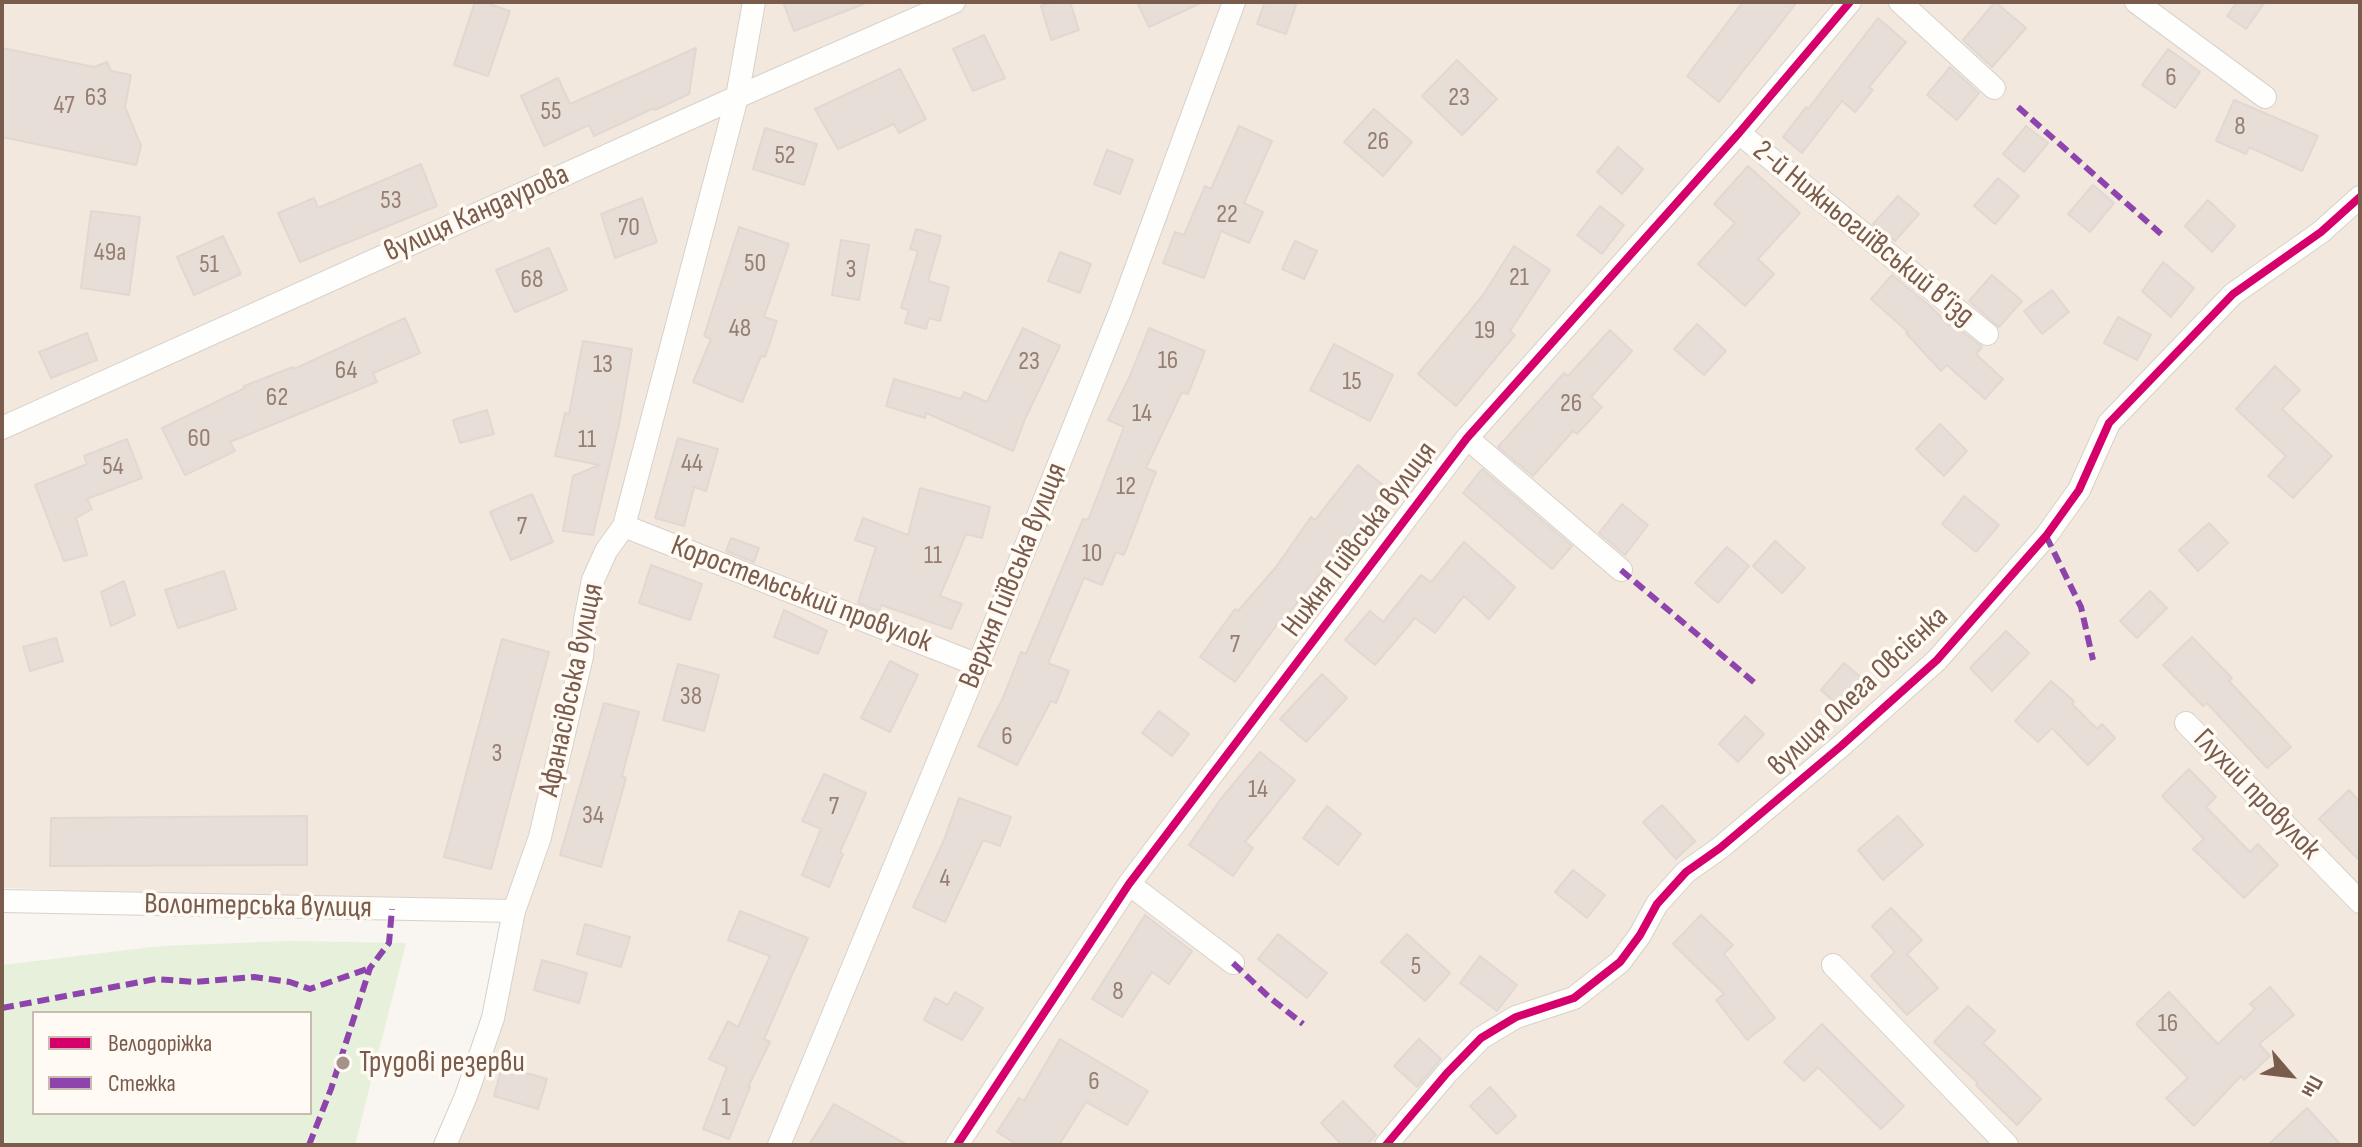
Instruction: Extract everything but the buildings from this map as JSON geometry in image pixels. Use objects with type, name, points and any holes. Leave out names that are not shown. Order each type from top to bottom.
[{"type":"street","name":"Афанасівська вулиця","points":[[445,1145],[493,1018],[514,911],[540,837],[582,656],[593,580],[606,551],[624,526],[737,97],[754,2]]},
{"type":"street","name":"вулиця Кандаурова","points":[[2,428],[954,2]]},
{"type":"street","name":"Верхня Гиївська вулиця","points":[[779,1145],[1120,312],[1234,2]]},
{"type":"street","name":"Нижня Гиївська вулиця","points":[[957,1145],[1129,884],[1467,438],[1739,133],[1850,2]]},
{"type":"street","points":[[1900,2],[1994,88]]},
{"type":"street","points":[[2136,2],[2265,97]]},
{"type":"street","name":"2-й Нижньогиївський в’їзд","points":[[1739,133],[1987,334]]},
{"type":"street","name":"вулиця Олега Овсієнка","points":[[1386,1145],[1481,1038],[1516,1017],[1574,998],[1620,962],[1657,904],[1686,872],[1720,848],[1829,756],[1937,660],[2046,536],[2079,490],[2109,423],[2233,294],[2321,232],[2360,197]]},
{"type":"street","points":[[1467,438],[1621,570]]},
{"type":"street","name":"Коростельський провулок","points":[[624,526],[978,665]]},
{"type":"street","name":"Глухий провулок","points":[[2186,723],[2360,902]]},
{"type":"street","points":[[1129,884],[1233,963]]},
{"type":"street","name":"Волонтерська вулиця","points":[[2,901],[514,911]]},
{"type":"street","points":[[1833,965],[2007,1145]]},
{"type":"shaded area","points":[[2,2],[2360,2],[2360,1145],[457,1145],[526,904],[2,888]]},
{"type":"green space","name":"Трудові резерви","points":[[288,941],[406,943],[355,1145],[2,1145],[2,965],[161,946]]},
{"type":"marked path","points":[[2018,107],[2161,234]]},
{"type":"marked path","points":[[2046,536],[2081,607],[2093,660]]},
{"type":"marked path","points":[[1621,570],[1756,684]]},
{"type":"marked path","points":[[309,1145],[331,1089],[370,968],[389,943],[392,909]]},
{"type":"marked path","points":[[1233,963],[1303,1024]]},
{"type":"marked path","points":[[2,1008],[156,979],[195,982],[254,977],[290,982],[310,989],[370,968]]},
{"type":"cycle path","points":[[957,1145],[1129,884],[1467,438],[1739,133],[1850,2]]},
{"type":"cycle path","points":[[1386,1145],[1481,1038],[1516,1017],[1574,998],[1620,962],[1657,904],[1686,872],[1720,848],[1841,746],[1937,660],[2046,536],[2079,490],[2109,423],[2233,294],[2321,232],[2360,197]]},
{"type":"place","name":"Трудові резерви","points":[[343,1063]]}]
